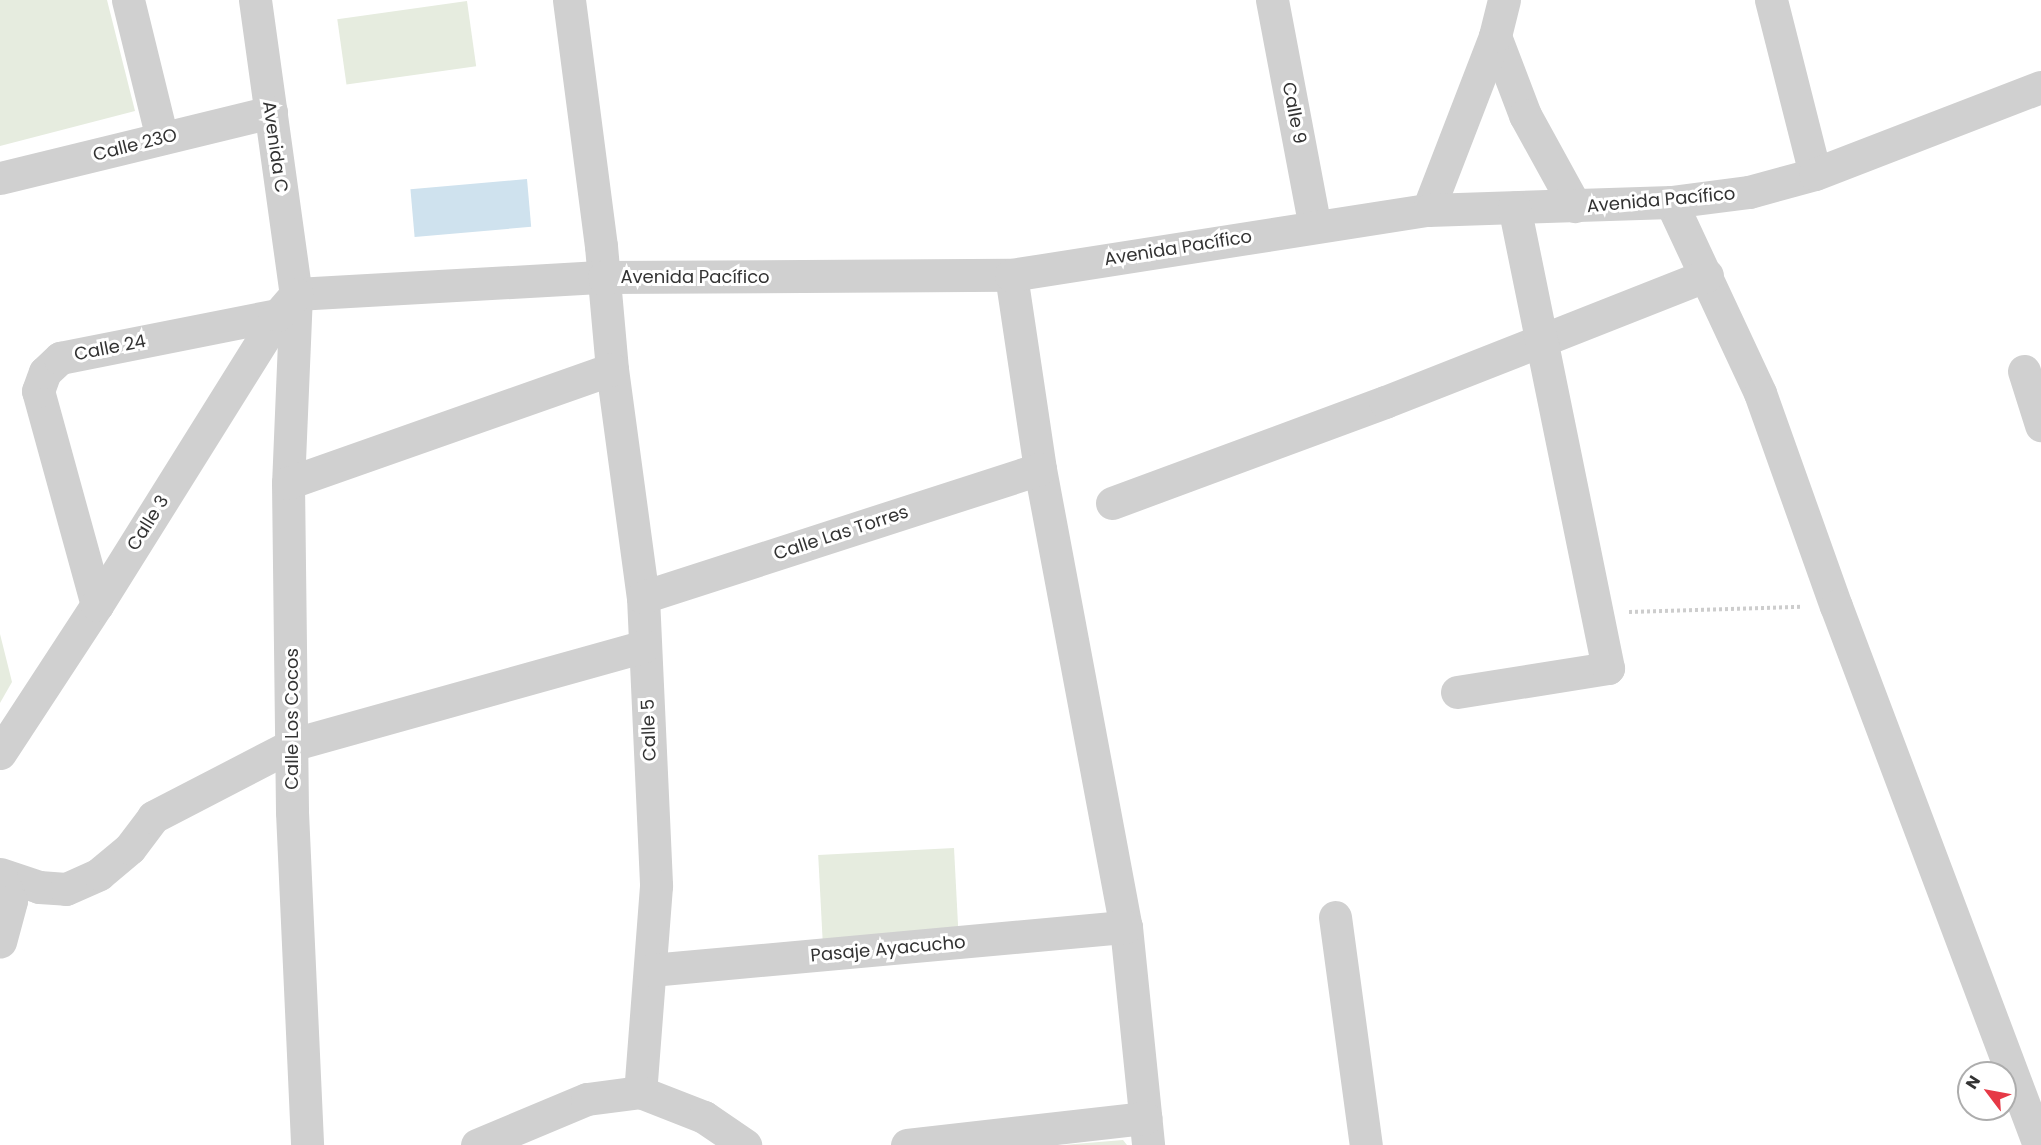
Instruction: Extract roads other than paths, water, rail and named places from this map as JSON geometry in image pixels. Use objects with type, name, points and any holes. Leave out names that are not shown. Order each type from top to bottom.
[{"type":"street","points":[[128,0],[162,138]]},
{"type":"street","name":"Avenida C","points":[[255,0],[271,112],[287,304]]},
{"type":"street","name":"Calle 5","points":[[569,0],[604,277],[612,369],[643,597],[656,886],[640,1092]]},
{"type":"street","name":"Calle 9","points":[[1272,0],[1315,227]]},
{"type":"street","points":[[1428,210],[1495,36],[1504,0]]},
{"type":"street","points":[[1771,0],[1815,174]]},
{"type":"street","points":[[1495,36],[1525,115],[1575,206]]},
{"type":"street","name":"Avenida Pacífico","points":[[287,304],[604,277],[1011,275],[1428,210],[1671,202],[1749,192],[1815,174],[2041,87]]},
{"type":"street","name":"Calle 23O","points":[[0,178],[271,112]]},
{"type":"street","points":[[1671,202],[1707,274],[1760,393],[1836,606],[2039,1145]]},
{"type":"street","points":[[1457,692],[1608,668],[1599,612],[1540,341],[1514,207]]},
{"type":"street","points":[[1112,503],[1540,341],[1707,274]]},
{"type":"street","points":[[908,1145],[1147,1131],[1126,927],[1040,469],[1011,275]]},
{"type":"street","name":"Calle Los Cocos","points":[[287,304],[288,483],[294,744],[292,812],[307,1145]]},
{"type":"street","name":"Calle 3","points":[[0,753],[97,605],[287,304]]},
{"type":"street","name":"Calle 24","points":[[97,605],[38,391],[45,372],[60,358],[287,304]]},
{"type":"street","points":[[288,483],[612,369]]},
{"type":"street","points":[[2024,371],[2041,425]]},
{"type":"street","name":"Calle Las Torres","points":[[643,597],[1040,469]]},
{"type":"street","points":[[0,875],[39,887],[66,889],[99,874],[130,848],[153,817],[294,744],[645,646]]},
{"type":"street","points":[[0,875],[11,902],[0,942]]},
{"type":"street","points":[[1335,917],[1366,1145]]},
{"type":"street","name":"Pasaje Ayacucho","points":[[651,970],[1126,927]]},
{"type":"street","points":[[477,1145],[587,1099],[640,1092],[704,1117],[745,1145]]},
{"type":"water","points":[[527,179],[531,227],[415,237],[410,189]]}]
